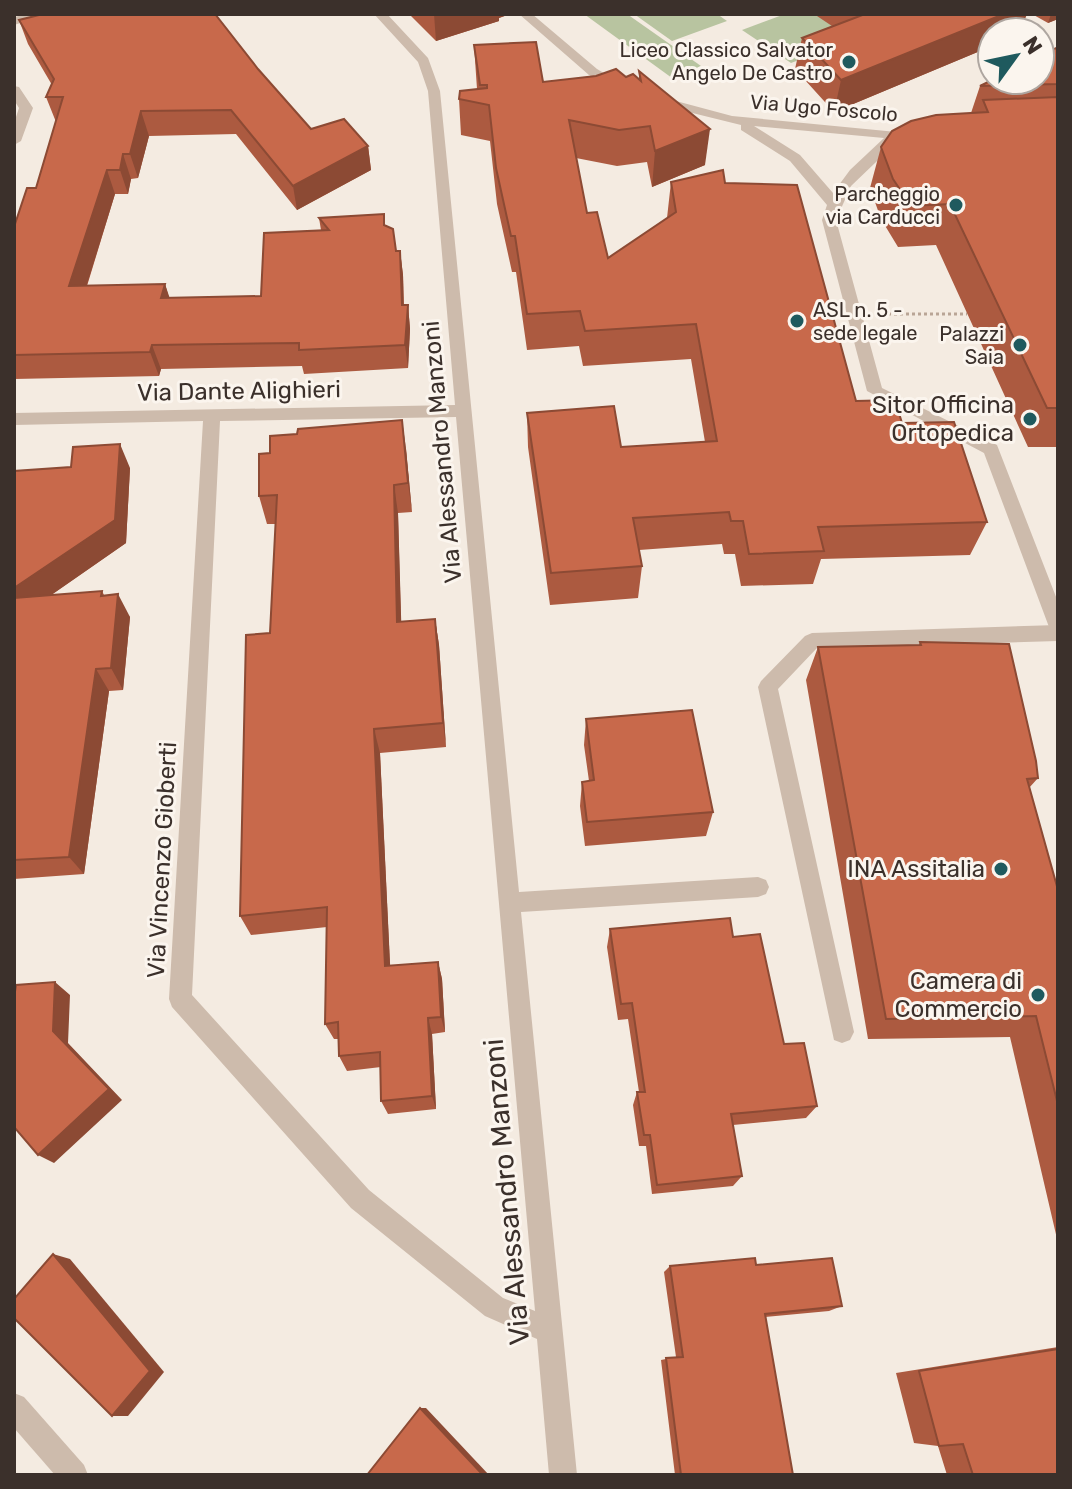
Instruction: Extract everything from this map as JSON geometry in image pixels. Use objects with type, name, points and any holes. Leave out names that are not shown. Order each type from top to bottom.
[{"type":"street","points":[[14,21],[43,14]]},
{"type":"street","name":"Via Alessandro Manzoni","points":[[380,14],[424,61],[434,91],[563,1475]]},
{"type":"street","name":"Via Ugo Foscolo","points":[[525,14],[593,72],[644,96],[731,120],[895,136],[923,134]]},
{"type":"street","points":[[14,90],[26,108],[14,141]]},
{"type":"street","name":"Via Ugo Foscolo","points":[[731,120],[782,145],[805,167],[832,202]]},
{"type":"street","points":[[842,1032],[768,687],[812,641],[1058,630],[991,449],[875,391],[829,220],[832,202],[853,175],[895,136]]},
{"type":"street","name":"Via Dante Alighieri","points":[[14,419],[465,411]]},
{"type":"street","name":"Via Vincenzo Gioberti","points":[[212,415],[180,999],[360,1199],[494,1307],[548,1330]]},
{"type":"street","points":[[510,903],[758,887]]},
{"type":"street","points":[[14,1407],[74,1475]]},
{"type":"path","points":[[854,315],[967,314]]},
{"type":"green space","points":[[584,14],[627,14],[701,66],[672,78]]},
{"type":"green space","points":[[634,14],[717,14],[727,21],[672,41]]},
{"type":"green space","points":[[785,14],[877,14],[893,24],[791,63],[742,30]]},
{"type":"building","points":[[43,14],[215,14],[311,129],[344,119],[368,146],[293,186],[231,110],[141,111],[130,154],[123,154],[120,170],[107,170],[69,286],[165,284],[161,298],[261,296],[264,233],[329,230],[319,218],[384,214],[384,225],[393,229],[396,251],[400,251],[402,305],[408,305],[405,345],[299,350],[299,343],[152,345],[150,352],[14,355],[14,227],[27,188],[36,188],[63,97],[46,97],[54,79],[19,20]]},
{"type":"building","points":[[865,14],[1004,14],[976,16],[976,25],[841,80],[802,38]]},
{"type":"building","points":[[536,42],[543,82],[596,76],[616,69],[626,77],[633,74],[641,81],[639,71],[710,129],[655,151],[650,126],[619,130],[569,120],[587,213],[597,212],[608,258],[676,212],[671,182],[723,170],[725,183],[797,185],[856,401],[895,400],[902,423],[954,422],[987,522],[818,527],[824,551],[749,554],[743,521],[731,521],[729,512],[633,518],[642,566],[551,573],[527,413],[614,406],[621,447],[717,441],[696,324],[585,331],[580,311],[527,314],[515,236],[511,236],[496,168],[489,105],[459,99],[460,91],[487,88],[487,85],[480,85],[474,45]]},
{"type":"building","points":[[1058,47],[1058,84],[1056,84]]},
{"type":"building","name":"Parcheggio via Carducci","points":[[1058,97],[1058,408],[1047,408],[950,204],[911,206],[893,179],[881,147],[892,131],[911,121],[936,115],[988,112],[983,100]]},
{"type":"building","points":[[402,420],[408,483],[394,485],[397,622],[435,619],[443,723],[374,729],[385,966],[438,962],[441,1017],[428,1018],[432,1096],[381,1101],[380,1052],[339,1056],[338,1022],[325,1024],[327,907],[240,916],[246,635],[270,633],[277,495],[259,496],[259,454],[270,453],[270,436],[297,434],[298,429]]},
{"type":"building","points":[[120,444],[115,520],[14,588],[14,471],[71,467],[73,447]]},
{"type":"building","points":[[102,591],[101,596],[118,594],[111,668],[96,669],[69,857],[14,860],[14,598]]},
{"type":"building","points":[[920,642],[1009,644],[1036,761],[1038,778],[1027,779],[1058,890],[1058,1105],[1036,1016],[886,1019],[818,647],[921,645]]},
{"type":"building","points":[[692,710],[713,812],[587,822],[582,782],[594,780],[586,719]]},
{"type":"building","points":[[730,918],[733,937],[760,934],[784,1044],[804,1043],[817,1106],[731,1114],[742,1176],[657,1185],[650,1135],[644,1135],[637,1092],[645,1092],[632,1003],[621,1004],[610,929]]},
{"type":"building","points":[[55,982],[53,1031],[109,1089],[38,1155],[14,1127],[14,998],[16,985]]},
{"type":"building","points":[[53,1254],[150,1371],[112,1416],[14,1318],[14,1299]]},
{"type":"building","points":[[755,1258],[756,1265],[832,1258],[842,1306],[765,1314],[793,1475],[681,1475],[666,1358],[683,1357],[670,1266]]},
{"type":"building","points":[[1058,1349],[1058,1475],[973,1475],[963,1444],[939,1446],[919,1371]]},
{"type":"building","points":[[420,1408],[483,1475],[367,1475]]},
{"type":"place","name":"Liceo Classico Salvator Angelo De Castro","points":[[849,62]]},
{"type":"place","name":"Parcheggio via Carducci","points":[[956,205]]},
{"type":"place","name":"ASL n. 5 - sede legale","points":[[797,321]]},
{"type":"place","name":"Palazzi Saia","points":[[1020,345]]},
{"type":"place","name":"Sitor Officina Ortopedica","points":[[1030,419]]},
{"type":"place","name":"INA Assitalia","points":[[1001,869]]},
{"type":"place","name":"Camera di Commercio","points":[[1038,995]]}]
